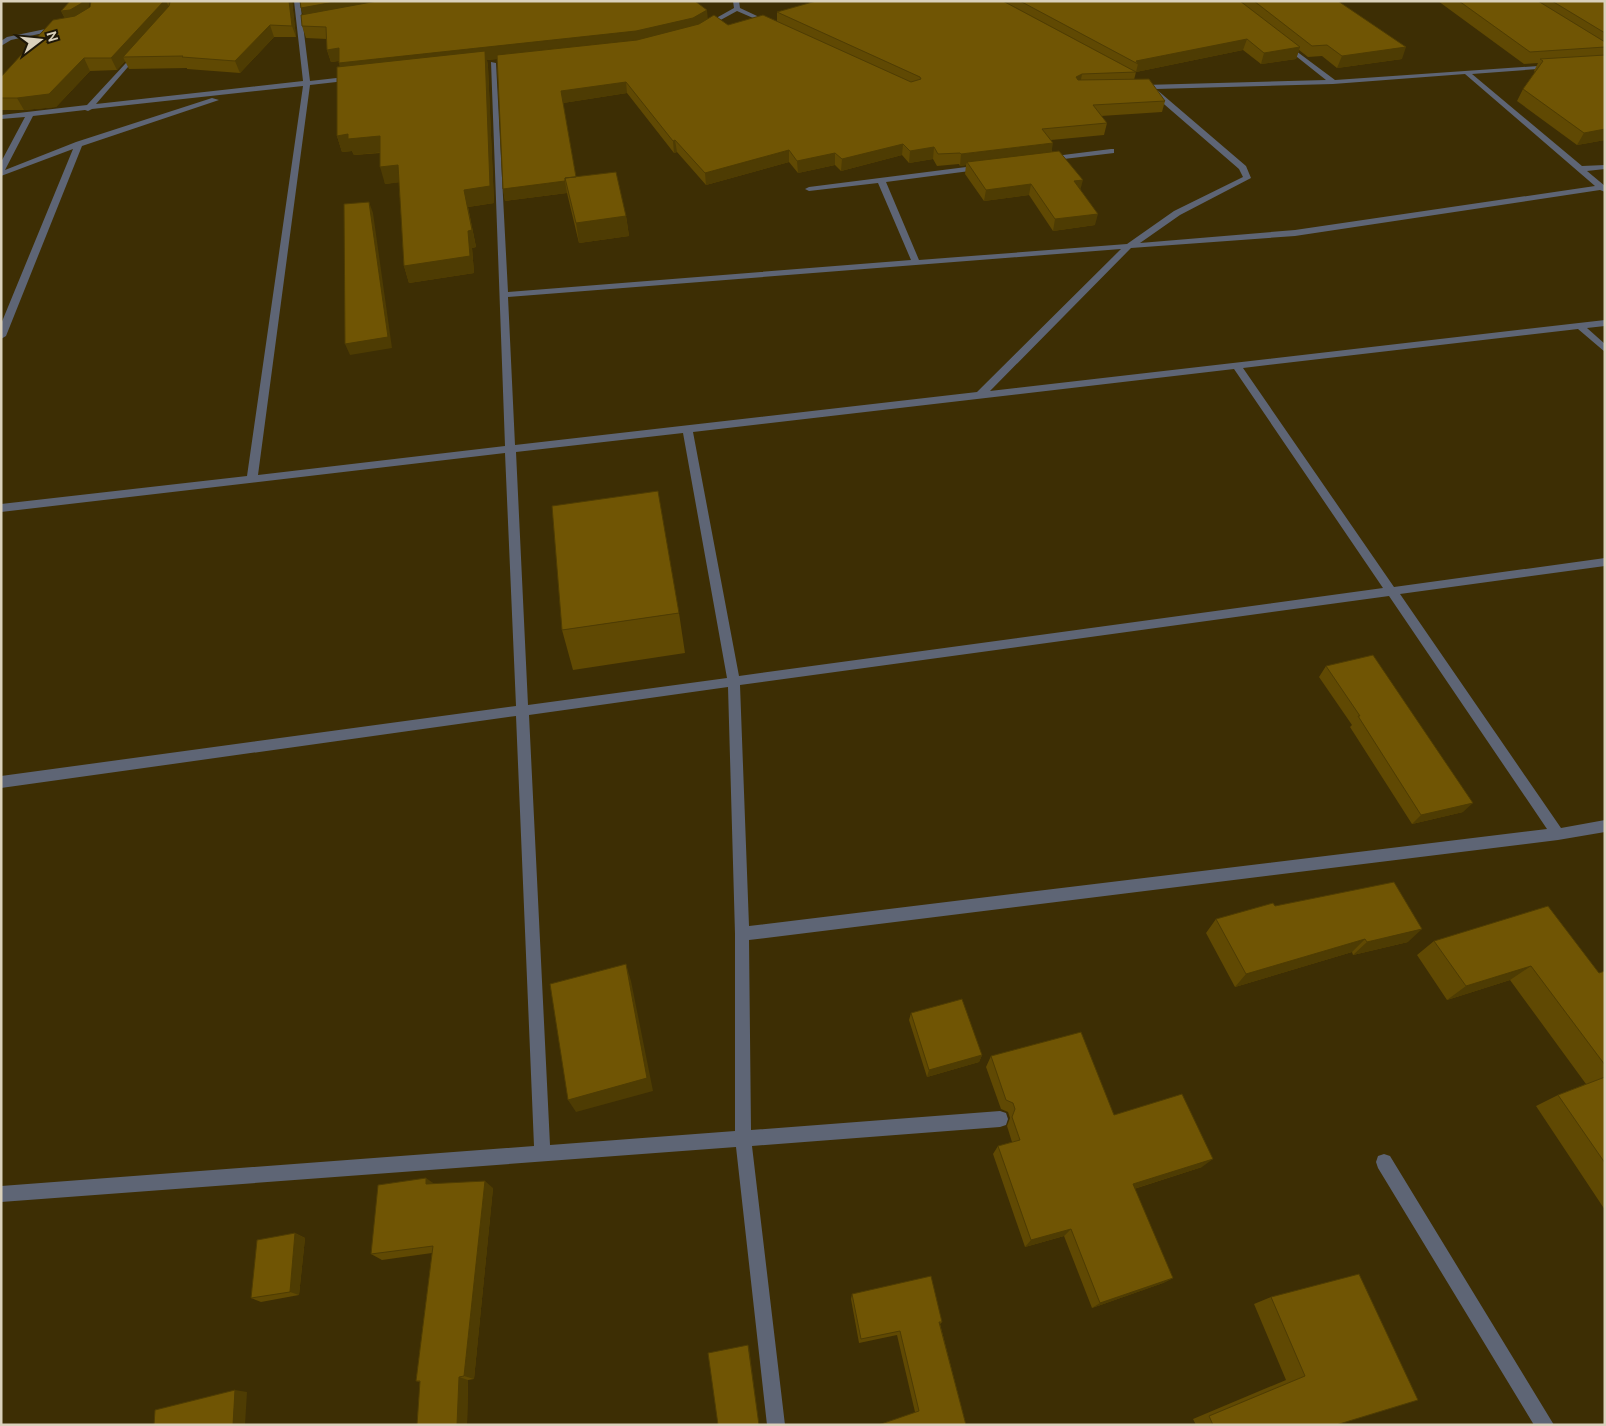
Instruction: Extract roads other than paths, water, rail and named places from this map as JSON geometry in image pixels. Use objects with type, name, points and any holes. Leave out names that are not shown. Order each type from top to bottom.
[{"type":"street","points":[[252,479],[307,83],[297,1]]},
{"type":"street","points":[[697,32],[736,5],[781,29]]},
{"type":"street","points":[[300,24],[309,23]]},
{"type":"street","points":[[1,44],[9,38],[69,26]]},
{"type":"street","points":[[1281,42],[1333,82]]},
{"type":"street","points":[[88,109],[145,44]]},
{"type":"street","points":[[493,63],[542,1154]]},
{"type":"street","points":[[1140,85],[1149,87],[1333,82],[1555,66]]},
{"type":"street","points":[[1466,72],[1603,188]]},
{"type":"street","points":[[1,117],[88,109],[366,76]]},
{"type":"street","points":[[979,396],[1129,246],[1177,212],[1247,178],[1243,168],[1149,87]]},
{"type":"street","points":[[1,174],[79,144],[246,90]]},
{"type":"street","points":[[1,170],[30,114]]},
{"type":"street","points":[[1,336],[79,144]]},
{"type":"street","points":[[1035,160],[1111,151]]},
{"type":"street","points":[[809,189],[987,166]]},
{"type":"street","points":[[1580,169],[1605,167]]},
{"type":"street","points":[[881,180],[916,263]]},
{"type":"street","points":[[503,295],[1295,233],[1603,188]]},
{"type":"street","points":[[1,508],[1605,323]]},
{"type":"street","points":[[1580,326],[1605,349]]},
{"type":"street","points":[[1237,366],[1558,834]]},
{"type":"street","points":[[686,429],[734,681],[742,934],[743,1138],[776,1425]]},
{"type":"street","points":[[1,782],[1605,562]]},
{"type":"street","points":[[742,934],[1558,834],[1605,826]]},
{"type":"street","points":[[1,1194],[1000,1118]]},
{"type":"street","points":[[1384,1162],[1545,1425]]}]
